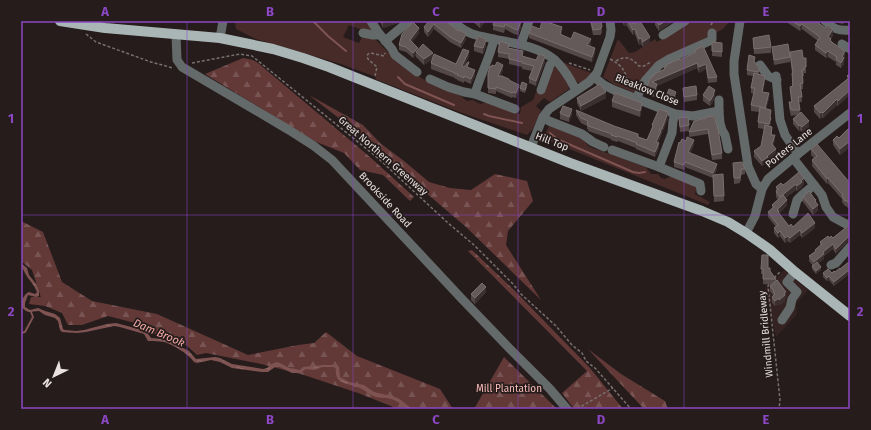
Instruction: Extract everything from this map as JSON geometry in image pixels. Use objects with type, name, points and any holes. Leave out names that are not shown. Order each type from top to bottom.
[{"type":"main road","name":"Hill Top","points":[[60,21],[84,26],[139,32],[220,38],[261,46],[316,62],[570,163],[702,211],[728,222],[769,249],[850,316]]},
{"type":"street","points":[[220,38],[222,21]]},
{"type":"street","points":[[371,21],[395,55],[417,72]]},
{"type":"street","points":[[363,33],[381,36],[409,21]]},
{"type":"street","points":[[452,21],[470,33],[521,44],[542,51],[555,61],[564,71],[576,90]]},
{"type":"street","points":[[521,44],[529,21]]},
{"type":"street","points":[[531,147],[543,117],[550,109],[588,82],[596,73],[610,37],[610,21]]},
{"type":"street","points":[[663,35],[685,21]]},
{"type":"street","points":[[740,21],[734,61],[734,74],[748,166],[756,184],[762,189]]},
{"type":"street","points":[[825,21],[834,29],[843,31],[850,30]]},
{"type":"street","points":[[636,98],[645,81],[659,65],[712,40],[710,31]]},
{"type":"street","points":[[176,34],[177,60],[182,67]]},
{"type":"street","points":[[475,94],[494,39]]},
{"type":"street","points":[[540,90],[550,65],[555,61]]},
{"type":"street","points":[[760,65],[766,74],[776,78],[780,120],[795,156],[822,196],[826,207],[833,216],[846,224],[850,224]]},
{"type":"street","name":"Brookside Road","points":[[182,67],[295,134],[332,160],[462,299],[550,389],[567,409]]},
{"type":"street","name":"Bleaklow Close","points":[[596,73],[604,85],[675,114],[693,116],[719,111]]},
{"type":"street","points":[[430,79],[448,87],[475,94],[514,109]]},
{"type":"street","points":[[719,100],[720,123],[722,130],[726,135],[728,149]]},
{"type":"street","name":"Porters Lane","points":[[746,233],[755,216],[762,189],[768,180],[795,156],[850,113]]},
{"type":"street","points":[[659,167],[672,133],[675,114]]},
{"type":"street","points":[[543,117],[549,121],[582,134],[594,142],[608,148],[700,184],[701,191]]},
{"type":"street","points":[[793,214],[797,200],[814,185]]},
{"type":"street","points":[[831,265],[836,263],[850,247]]},
{"type":"street","points":[[782,320],[790,308],[792,299],[797,292],[787,282],[795,272]]},
{"type":"path","points":[[710,31],[714,21]]},
{"type":"path","name":"Great Northern Greenway","points":[[84,26],[83,32],[96,42],[151,62],[173,68],[240,54],[252,56],[379,159],[474,245],[521,294],[556,326],[572,345],[582,353],[586,361],[596,369],[631,409]]},
{"type":"path","points":[[372,84],[377,67],[368,59],[368,54],[371,53],[384,56],[386,52],[392,49]]},
{"type":"path","points":[[616,61],[627,57],[639,66],[644,66],[650,62]]},
{"type":"path","points":[[610,58],[616,61],[625,72],[627,81],[624,93]]},
{"type":"path","points":[[555,61],[559,59],[589,70],[593,67],[596,73]]},
{"type":"path","name":"Windmill Bridleway","points":[[779,409],[780,400],[768,286],[787,265]]},
{"type":"path","points":[[577,409],[613,388]]},
{"type":"shaded area","points":[[235,21],[303,21],[308,23],[314,21],[368,21],[375,33],[349,25],[343,37],[359,43],[362,37],[375,39],[395,59],[413,73],[430,83],[461,96],[467,101],[473,100],[480,104],[487,102],[520,114],[521,107],[533,100],[536,92],[543,94],[553,69],[556,66],[569,85],[569,89],[550,102],[544,98],[536,106],[541,111],[533,129],[527,135],[462,113],[341,64],[256,39],[236,29]]},
{"type":"shaded area","points":[[692,21],[730,21],[723,29],[660,61],[648,71],[635,93],[615,85],[603,77],[618,39],[629,53],[635,52],[655,39],[657,42]]},
{"type":"shaded area","points":[[562,62],[591,73],[583,83],[579,83]]},
{"type":"shaded area","points":[[550,124],[579,137],[590,147],[646,167],[651,174],[658,174],[661,178],[665,179],[671,176],[697,186],[695,194],[710,202],[708,205],[547,140],[545,134]]},
{"type":"shaded area","points":[[784,270],[808,290],[796,304],[797,314],[776,337],[765,288]]},
{"type":"green space","points":[[243,58],[253,60],[258,63],[370,157],[414,197],[410,201],[383,175],[360,170],[344,153],[314,141],[205,74]]},
{"type":"green space","points":[[309,95],[363,125],[380,143],[429,182],[450,188],[471,190],[495,174],[527,181],[533,201],[508,231],[506,245],[541,300],[466,227],[358,133]]},
{"type":"green space","points":[[21,221],[43,232],[62,282],[92,301],[157,314],[248,355],[314,343],[326,332],[357,356],[440,389],[453,409],[395,409],[358,393],[304,375],[261,364],[206,353],[197,355],[186,345],[168,335],[153,334],[143,325],[108,316],[82,325],[68,325],[62,313],[45,306],[29,304],[31,297],[41,297],[32,270],[21,261]]},
{"type":"green space","points":[[472,250],[514,290],[590,368],[623,409],[574,409],[562,393],[587,371],[468,251]]},
{"type":"green space","points":[[588,349],[621,374],[665,401],[668,409],[644,409]]},
{"type":"green space","name":"Mill Plantation","points":[[504,357],[557,409],[474,409]]},
{"type":"water","points":[[21,263],[27,268],[29,275],[37,285],[39,291],[39,296],[36,297],[28,295],[25,307],[30,310],[38,308],[55,314],[60,318],[63,329],[65,330],[84,330],[116,323],[146,331],[151,338],[164,339],[171,342],[189,351],[196,359],[215,357],[232,364],[263,369],[276,362],[289,368],[300,370],[303,367],[334,365],[339,367],[340,377],[349,382],[364,385],[374,392],[395,397],[412,409],[407,409],[400,403],[393,400],[376,397],[360,388],[343,383],[337,378],[336,369],[334,367],[322,367],[314,370],[306,369],[300,373],[292,373],[280,367],[275,367],[268,372],[262,372],[232,368],[220,362],[211,360],[197,363],[172,345],[162,342],[148,341],[144,334],[120,327],[114,326],[77,333],[62,332],[58,321],[55,318],[45,315],[39,311],[27,312],[21,306],[22,300],[26,294],[29,292],[35,294],[37,292],[21,266]]},
{"type":"building","points":[[429,21],[446,21],[457,30],[460,30],[466,34],[461,43],[450,37],[434,24],[428,32],[424,27]]},
{"type":"building","points":[[494,21],[521,21],[518,30],[505,24],[504,27],[493,25]]},
{"type":"building","points":[[542,21],[551,21],[550,23],[562,27],[560,34],[571,39],[574,32],[591,39],[587,45],[595,48],[592,57],[529,33],[532,26],[540,29]]},
{"type":"building","points":[[591,21],[601,21],[601,29],[593,30]]},
{"type":"building","points":[[628,21],[632,21],[633,24],[640,21],[650,37],[643,42],[641,38],[639,39],[635,29],[633,30]]},
{"type":"building","points":[[656,21],[666,21],[659,25]]},
{"type":"building","points":[[792,21],[816,21],[825,28],[827,25],[833,29],[828,37],[833,43],[845,51],[842,57],[844,58],[841,63],[836,59],[837,57],[828,51],[826,53],[815,45],[820,37],[802,24],[800,26]]},
{"type":"building","points":[[413,22],[419,28],[410,40],[418,48],[413,53],[406,47],[399,45],[402,34]]},
{"type":"building","points":[[769,35],[771,47],[754,49],[753,38]]},
{"type":"building","points":[[478,36],[486,39],[483,48],[474,46]]},
{"type":"building","points":[[500,41],[509,44],[508,48],[523,51],[522,56],[536,60],[539,54],[545,56],[536,81],[529,78],[534,66],[509,59],[509,54],[498,52]]},
{"type":"building","points":[[712,42],[722,43],[722,52],[712,51]]},
{"type":"building","points":[[423,44],[433,53],[424,59],[416,52]]},
{"type":"building","points":[[788,44],[790,57],[774,60],[772,47]]},
{"type":"building","points":[[703,46],[717,77],[708,78],[706,64],[699,67],[697,63],[652,82],[657,84],[654,92],[646,89],[650,79],[656,73],[665,69],[664,67],[667,66],[666,65],[696,52],[695,50]]},
{"type":"building","points":[[463,49],[469,51],[462,66],[464,67],[469,62],[467,67],[475,70],[471,79],[464,76],[464,78],[431,63],[434,54],[456,64]]},
{"type":"building","points":[[802,50],[803,58],[806,58],[806,67],[802,70],[803,83],[800,84],[802,97],[798,97],[800,110],[791,110],[789,102],[792,102],[790,87],[793,86],[793,73],[790,52]]},
{"type":"building","points":[[749,55],[755,57],[754,61],[759,68],[758,72],[747,70]]},
{"type":"building","points":[[497,62],[503,65],[498,76],[509,79],[519,85],[516,93],[496,87],[496,89],[488,88],[488,74],[490,66],[495,66]]},
{"type":"building","points":[[754,73],[765,76],[762,92],[769,93],[765,108],[751,105],[755,88],[751,88]]},
{"type":"building","points":[[850,73],[850,90],[838,101],[837,99],[823,113],[820,113],[814,106],[849,78],[847,76]]},
{"type":"building","points":[[522,82],[527,84],[525,90],[520,88]]},
{"type":"building","points":[[600,84],[606,92],[581,106],[577,98]]},
{"type":"building","points":[[696,86],[697,95],[684,97],[683,88]]},
{"type":"building","points":[[709,86],[715,90],[710,101],[703,95]]},
{"type":"building","points":[[669,89],[676,92],[673,99],[666,97]]},
{"type":"building","points":[[615,93],[642,103],[640,111],[612,101]]},
{"type":"building","points":[[563,106],[572,109],[569,117],[560,113]]},
{"type":"building","points":[[760,107],[771,110],[769,124],[758,122]]},
{"type":"building","points":[[659,109],[668,112],[662,129],[659,130],[661,131],[656,142],[659,143],[655,152],[636,144],[637,143],[588,126],[588,121],[581,118],[576,110],[614,126],[638,134],[638,137],[647,140]]},
{"type":"building","points":[[801,112],[809,121],[802,127],[800,125],[799,126],[793,119]]},
{"type":"building","points":[[714,116],[722,153],[712,155],[708,129],[689,132],[694,121]]},
{"type":"building","points":[[688,117],[689,125],[680,127],[679,118]]},
{"type":"building","points":[[765,125],[772,127],[771,135],[775,135],[772,144],[776,149],[762,161],[754,151],[761,146]]},
{"type":"building","points":[[850,127],[850,141],[840,149],[833,140],[837,136],[839,138]]},
{"type":"building","points":[[687,137],[694,140],[688,152],[717,164],[713,173],[685,162],[684,165],[674,162],[679,142],[680,143],[682,139],[686,141]]},
{"type":"building","points":[[817,144],[850,183],[850,205],[846,200],[845,201],[842,196],[843,195],[828,178],[827,179],[812,160],[817,156],[811,149]]},
{"type":"building","points":[[742,162],[745,169],[741,169],[740,178],[734,178],[733,163]]},
{"type":"building","points":[[799,172],[804,178],[801,181],[802,182],[797,186],[796,184],[780,197],[776,192],[778,189],[776,187],[781,183],[783,185]]},
{"type":"building","points":[[723,174],[724,196],[714,196],[713,175]]},
{"type":"building","points":[[809,191],[818,205],[813,209],[803,197]]},
{"type":"building","points":[[783,195],[787,200],[777,210],[789,226],[791,224],[793,227],[808,213],[815,223],[802,233],[800,230],[790,238],[788,236],[785,238],[780,231],[778,233],[774,228],[778,225],[768,212],[774,207],[772,205]]},
{"type":"building","points":[[849,225],[850,235],[836,249],[833,244],[814,262],[809,256],[822,244],[820,242],[828,236],[829,238],[831,236],[833,238]]},
{"type":"building","points":[[762,255],[768,255],[768,268],[770,268],[770,271],[776,279],[763,279],[763,269],[761,269]]},
{"type":"building","points":[[850,261],[850,271],[849,270],[834,282],[829,276],[827,278],[823,273],[828,269],[832,273],[834,271],[835,272]]},
{"type":"building","points":[[817,262],[821,267],[816,271],[812,266]]},
{"type":"building","points":[[777,280],[786,292],[784,293],[785,295],[779,300],[779,298],[775,301],[772,297],[775,294],[773,292],[774,291],[770,286]]},
{"type":"building","points":[[482,283],[486,287],[475,298],[471,294]]},
{"type":"waterway","points":[[314,22],[346,51]]},
{"type":"waterway","points":[[398,77],[405,84],[454,105]]},
{"type":"waterway","points":[[484,114],[522,123]]},
{"type":"waterway","points":[[550,133],[557,139],[633,172],[645,172]]},
{"type":"waterway","points":[[21,333],[25,332],[33,317],[31,312]]},
{"type":"water label","name":"Dam Brook","points":[[159,333]]}]
